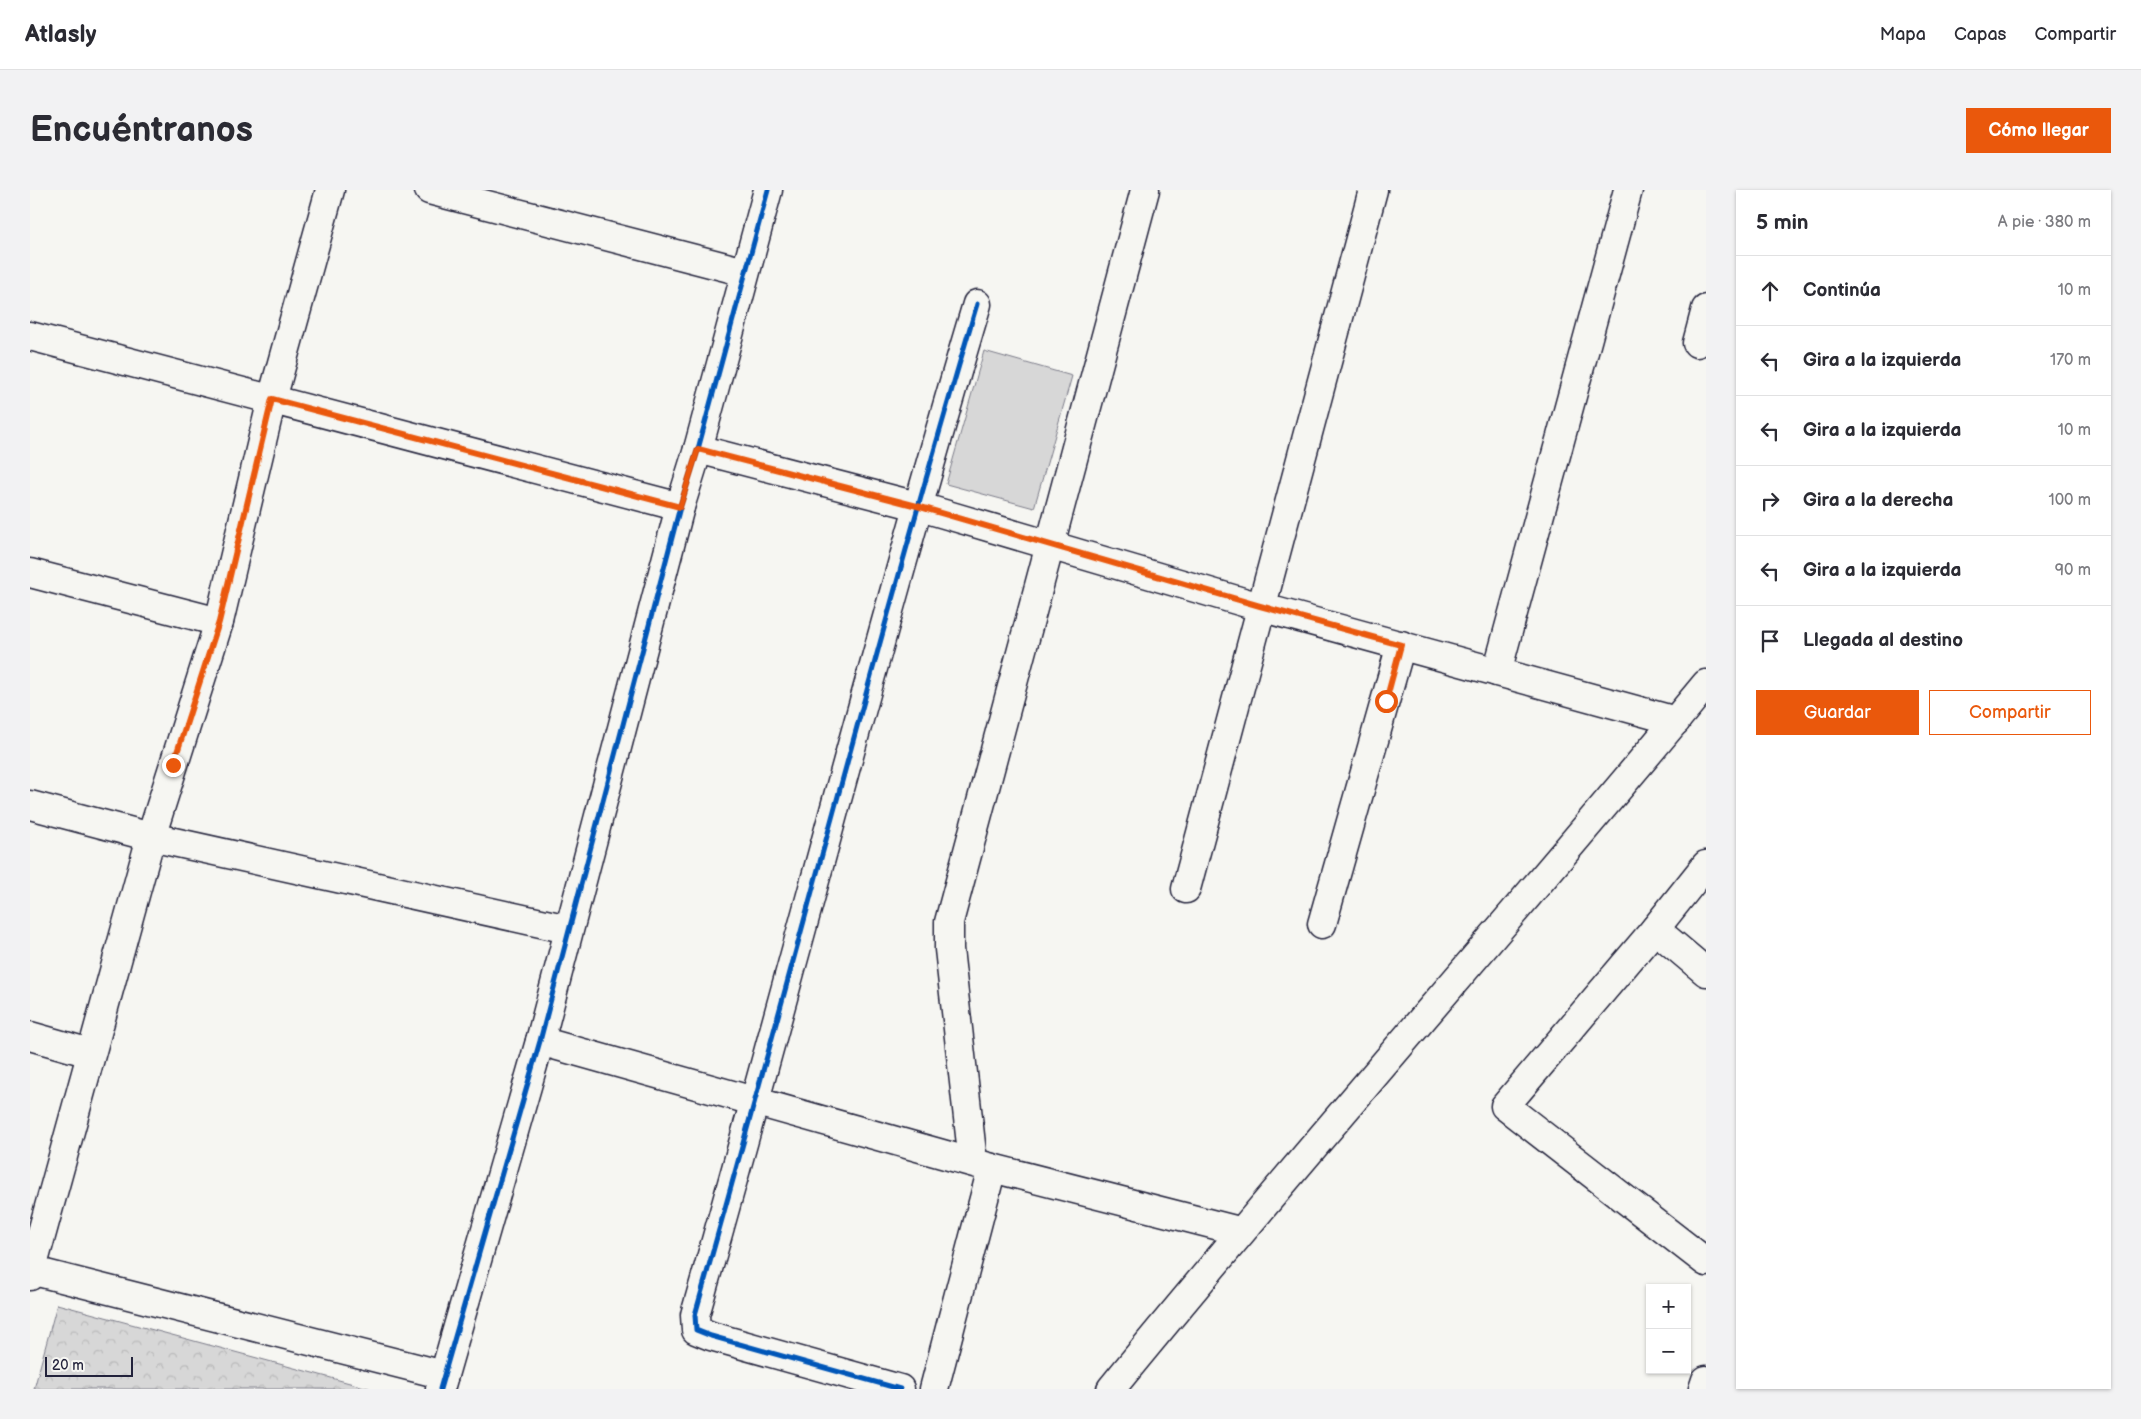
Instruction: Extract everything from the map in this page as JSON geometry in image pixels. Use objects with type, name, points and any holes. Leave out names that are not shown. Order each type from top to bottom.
[{"type":"street","points":[[330,190],[272,399],[219,622],[151,837],[31,1272],[442,1382],[540,1041],[680,507],[698,449],[768,190]]},
{"type":"street","points":[[430,190],[745,272]]},
{"type":"street","points":[[934,1389],[982,1165],[949,949],[949,922],[1145,190]]},
{"type":"street","points":[[1186,889],[1260,606],[1373,190]]},
{"type":"street","points":[[1496,672],[1628,190]]},
{"type":"street","points":[[900,1389],[696,1330],[695,1315],[756,1102],[917,506],[977,304]]},
{"type":"street","points":[[1697,342],[1706,309]]},
{"type":"street","points":[[30,336],[680,507]]},
{"type":"street","points":[[698,449],[917,506],[1260,606],[1676,721]]},
{"type":"street","points":[[30,573],[219,622]]},
{"type":"street","points":[[1322,924],[1401,645]]},
{"type":"street","points":[[1111,1389],[1239,1231],[1334,1125],[1706,684]]},
{"type":"street","points":[[30,805],[151,837],[568,929]]},
{"type":"street","points":[[1706,865],[1655,929],[1505,1106],[1706,1262]]},
{"type":"street","points":[[1655,929],[1706,972]]},
{"type":"street","points":[[30,1036],[90,1053]]},
{"type":"street","points":[[540,1041],[982,1165],[1239,1231]]},
{"type":"street","points":[[1703,1389],[1706,1380]]},
{"type":"green space","points":[[984,351],[1072,376],[1034,508],[946,484]]},
{"type":"green space","points":[[57,1304],[372,1389],[34,1389]]},
{"type":"cycle path","points":[[440,1389],[540,1041],[680,507],[698,449],[768,190]]},
{"type":"cycle path","points":[[900,1389],[711,1336],[696,1330],[695,1315],[904,556],[977,304]]},
{"type":"route","points":[[173,765],[219,622],[272,399],[680,507],[698,449],[917,506],[1068,551],[1401,645],[1386,701]]}]
